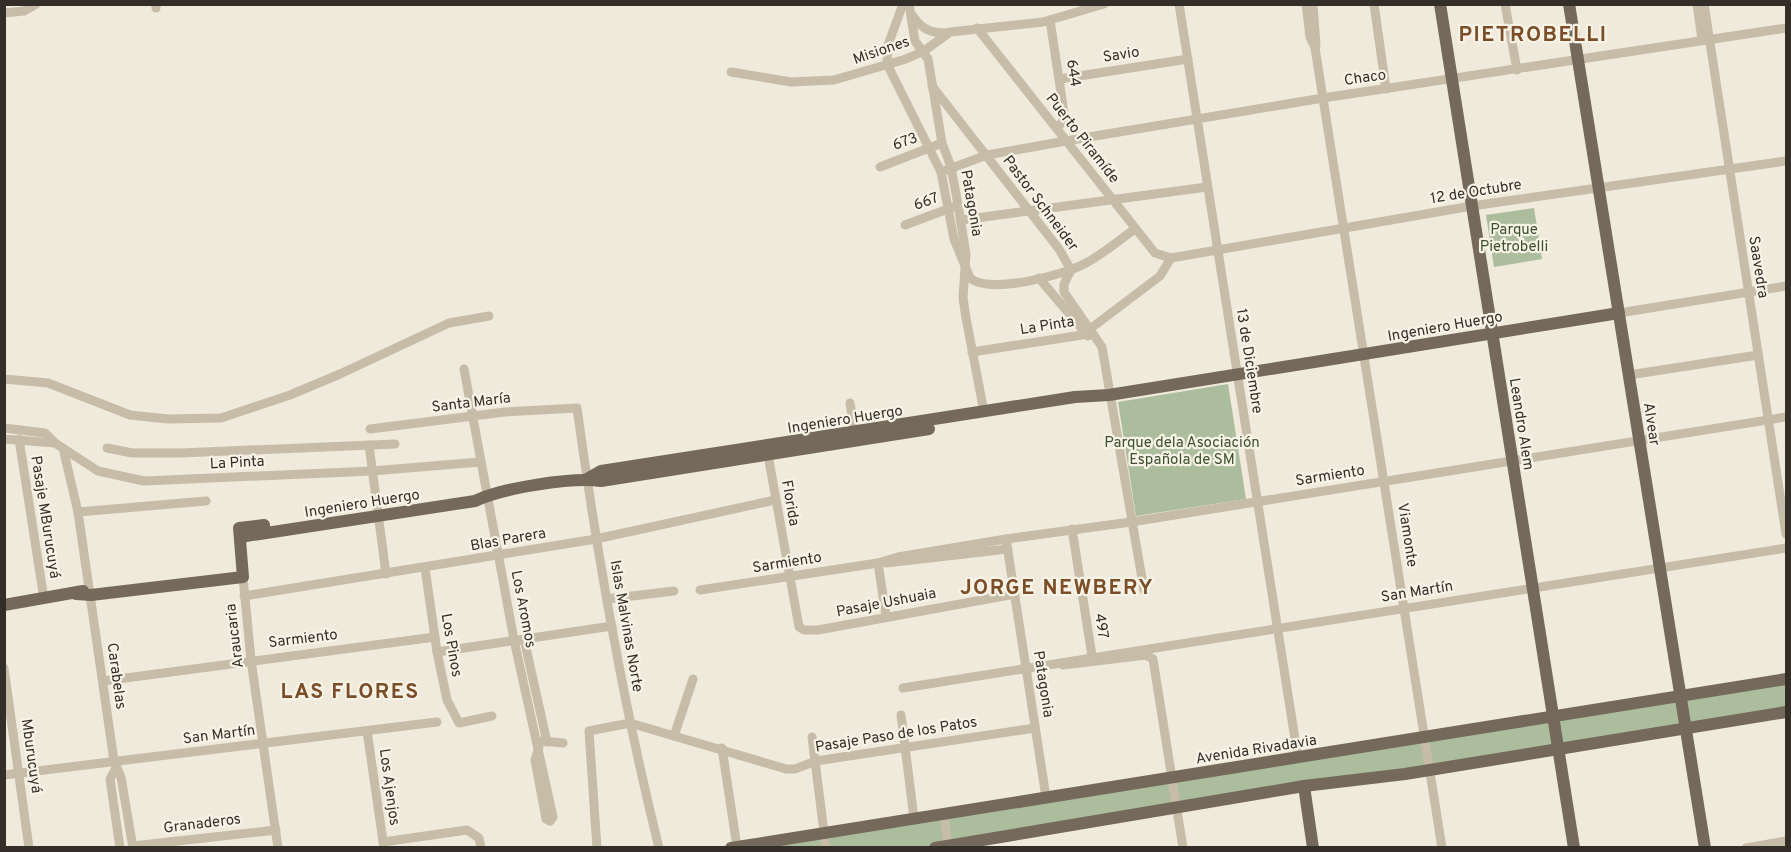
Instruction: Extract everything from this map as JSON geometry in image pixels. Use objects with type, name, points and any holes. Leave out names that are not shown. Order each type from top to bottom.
[{"type":"main road","name":"Leandro Alem","points":[[1440,4],[1574,848]]},
{"type":"main road","name":"Alvear","points":[[1569,4],[1705,848]]},
{"type":"main road","name":"Ingeniero Huergo","points":[[586,479],[601,471],[1109,395],[1619,313]]},
{"type":"main road","name":"Ingeniero Huergo","points":[[239,532],[377,513],[474,494],[487,495],[586,479],[601,481],[768,455],[1078,405],[1109,395]]},
{"type":"main road","name":"Araucaria","points":[[239,532],[243,573]]},
{"type":"main road","points":[[4,605],[90,591],[243,573]]},
{"type":"main road","name":"Avenida Rivadavia","points":[[734,847],[1786,679]]},
{"type":"main road","points":[[935,848],[1304,786],[1431,770],[1786,712]]},
{"type":"main road","points":[[1304,786],[1313,848]]},
{"type":"street","points":[[4,13],[24,11],[36,4]]},
{"type":"street","points":[[1104,4],[1050,20],[946,33],[932,33],[922,28],[907,6],[888,45],[887,63],[940,172],[954,239],[965,270],[975,282],[983,285],[1039,278],[1071,270],[1085,264],[1135,229]]},
{"type":"street","name":"13 de Diciembre","points":[[1179,4],[1298,758]]},
{"type":"street","points":[[1306,4],[1323,98]]},
{"type":"street","points":[[1313,4],[1317,35],[1315,48]]},
{"type":"street","points":[[1374,4],[1386,89]]},
{"type":"street","points":[[1505,4],[1517,70]]},
{"type":"street","name":"Saavedra","points":[[1697,4],[1706,39],[1728,169],[1786,534]]},
{"type":"street","name":"Saavedra","points":[[1704,4],[1706,39]]},
{"type":"street","name":"Patagonia","points":[[907,6],[915,41],[928,58],[942,144],[951,167],[966,254],[963,298],[984,412]]},
{"type":"street","name":"644","points":[[1050,20],[1064,113],[1064,120],[1057,128]]},
{"type":"street","name":"Puerto Piramíde","points":[[977,28],[1155,253],[1171,258]]},
{"type":"street","name":"Chaco","points":[[940,172],[987,155],[1066,141],[1323,98],[1786,28]]},
{"type":"street","name":"Misiones","points":[[731,72],[791,82],[818,81],[855,75],[924,51],[946,33]]},
{"type":"street","name":"Savio","points":[[1060,79],[1188,59]]},
{"type":"street","name":"Pastor Schneider","points":[[932,87],[1059,249],[1071,270],[1064,284],[1064,291],[1088,331]]},
{"type":"street","name":"Viamonte","points":[[1323,98],[1442,848]]},
{"type":"street","name":"673","points":[[880,167],[942,144]]},
{"type":"street","name":"12 de Octubre","points":[[1171,258],[1472,206],[1786,161]]},
{"type":"street","points":[[961,220],[1207,187]]},
{"type":"street","name":"667","points":[[905,225],[958,205]]},
{"type":"street","name":"La Pinta","points":[[972,351],[1088,331],[1160,276],[1171,258]]},
{"type":"street","name":"Pastor Schneider","points":[[1039,278],[1100,343],[1144,590]]},
{"type":"street","name":"Ingeniero Huergo","points":[[1619,313],[1786,286]]},
{"type":"street","points":[[4,379],[48,383],[130,416],[168,420],[221,417],[340,374],[449,323],[489,316]]},
{"type":"street","points":[[1629,375],[1758,355]]},
{"type":"street","name":"Los Aromos","points":[[464,369],[499,556],[541,743],[553,818],[550,821],[546,819],[535,760],[541,743]]},
{"type":"street","points":[[850,403],[855,432]]},
{"type":"street","name":"Santa María","points":[[370,429],[472,418],[505,412],[577,408]]},
{"type":"street","name":"Islas Malvinas Norte","points":[[577,408],[596,539],[630,723],[659,848]]},
{"type":"street","name":"Sarmiento","points":[[700,590],[878,563],[900,563],[1072,530],[1786,417]]},
{"type":"street","points":[[4,428],[45,433],[59,445]]},
{"type":"street","name":"La Pinta","points":[[4,439],[59,445],[98,471],[144,481],[372,471],[480,462]]},
{"type":"street","name":"Pasaje MBurucuyá","points":[[19,439],[44,599]]},
{"type":"street","points":[[107,448],[132,453],[181,453],[395,444]]},
{"type":"street","name":"Carabelas","points":[[59,445],[78,512],[115,765],[121,777],[133,847]]},
{"type":"street","points":[[369,445],[386,574]]},
{"type":"street","name":"Florida","points":[[768,455],[799,627]]},
{"type":"street","name":"Blas Parera","points":[[244,596],[596,539],[775,500]]},
{"type":"street","points":[[78,512],[206,501]]},
{"type":"street","name":"497","points":[[1072,530],[1092,656]]},
{"type":"street","name":"Patagonia","points":[[1007,544],[1046,797]]},
{"type":"street","name":"San Martín","points":[[903,688],[1054,665],[1092,656],[1279,629],[1786,548]]},
{"type":"street","points":[[878,563],[886,616]]},
{"type":"street","name":"Los Pinos","points":[[425,568],[437,652],[447,700],[459,723],[492,716]]},
{"type":"street","name":"Araucaria","points":[[243,573],[251,660],[278,848]]},
{"type":"street","points":[[607,599],[674,591]]},
{"type":"street","name":"Pasaje Ushuaia","points":[[799,627],[804,630],[818,630],[1015,594]]},
{"type":"street","points":[[437,652],[612,626]]},
{"type":"street","name":"Sarmiento","points":[[103,681],[251,660],[435,638]]},
{"type":"street","name":"San Martín","points":[[1054,665],[1074,666],[1146,655],[1153,659],[1173,778]]},
{"type":"street","name":"Mburucuyá","points":[[4,668],[29,848]]},
{"type":"street","points":[[674,736],[693,680]]},
{"type":"street","points":[[901,715],[914,818]]},
{"type":"street","name":"San Martín","points":[[4,775],[115,765],[437,722]]},
{"type":"street","name":"Pasaje Paso de los Patos","points":[[597,848],[590,731],[630,723],[722,748],[786,769],[795,769],[816,761],[1035,728]]},
{"type":"street","name":"Los Ajenjos","points":[[367,731],[384,845]]},
{"type":"street","points":[[812,737],[826,847]]},
{"type":"street","points":[[541,743],[563,743]]},
{"type":"street","points":[[722,748],[734,847]]},
{"type":"street","name":"Carabelas","points":[[115,765],[110,779],[120,848]]},
{"type":"street","points":[[1173,778],[1183,848]]},
{"type":"street","points":[[944,814],[948,846]]},
{"type":"street","name":"Granaderos","points":[[133,847],[276,830]]},
{"type":"street","points":[[384,845],[467,830],[475,832],[481,848]]},
{"type":"street","points":[[1746,848],[1786,841]]},
{"type":"green space","name":"Parque Pietrobelli","points":[[1534,208],[1542,259],[1494,267],[1486,215]]},
{"type":"green space","name":"Parque dela Asociación Española de SM","points":[[1228,384],[1246,499],[1136,516],[1118,402]]},
{"type":"green space","points":[[1786,679],[1786,712],[935,847],[731,848]]},
{"type":"district","name":"PIETROBELLI","points":[[1533,34]]},
{"type":"district","name":"JORGE NEWBERY","points":[[1057,587]]},
{"type":"district","name":"LAS FLORES","points":[[350,691]]}]
